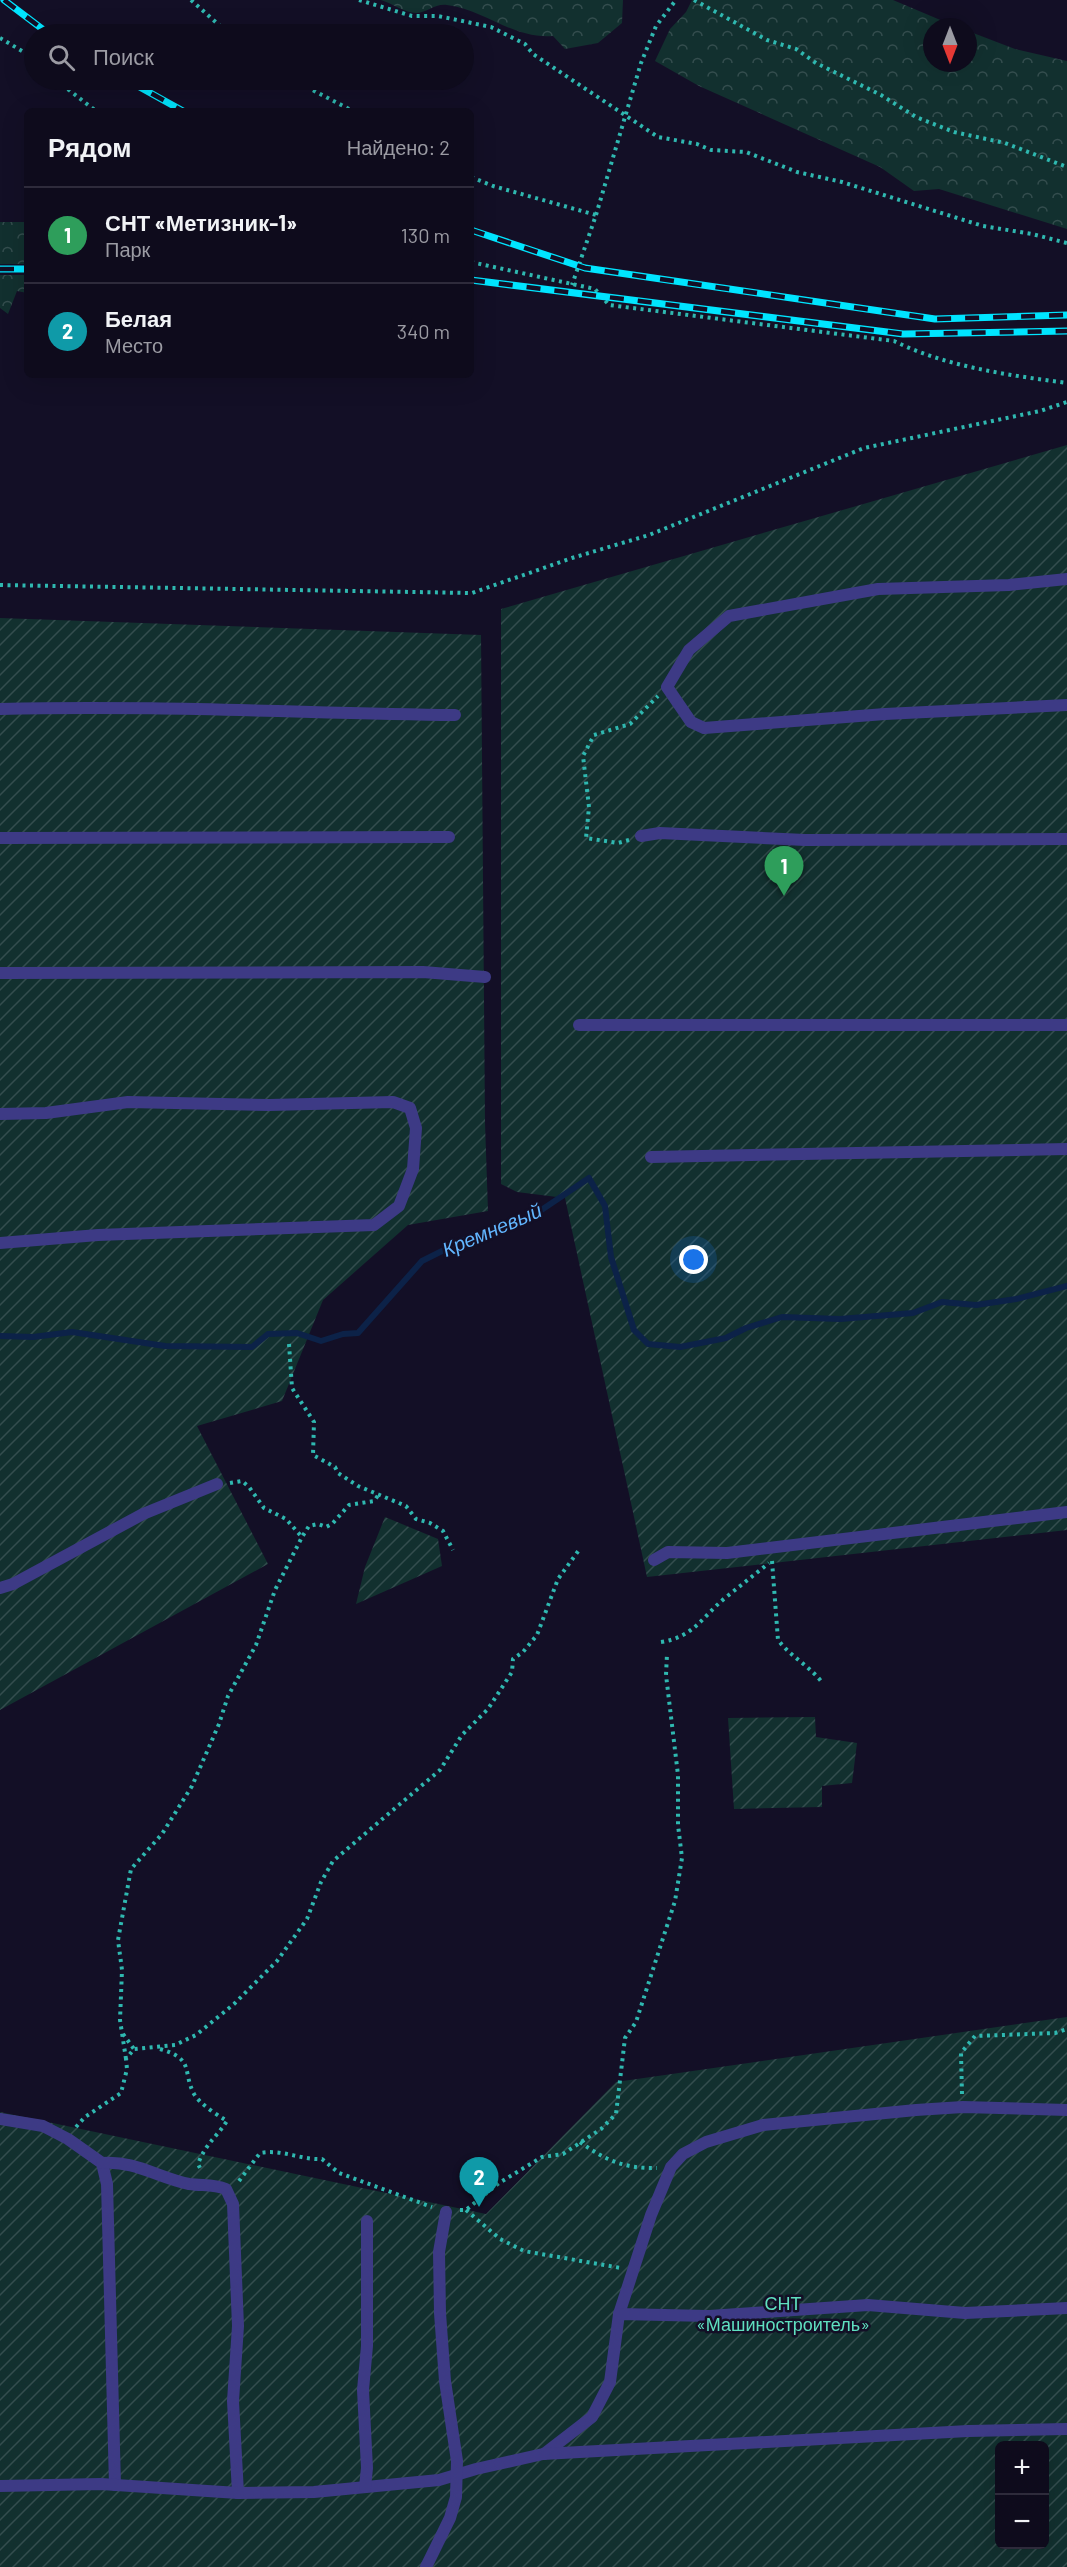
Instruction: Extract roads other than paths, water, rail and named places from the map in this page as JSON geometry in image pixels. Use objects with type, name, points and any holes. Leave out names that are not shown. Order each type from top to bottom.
[{"type":"lane","points":[[1067,579],[1009,585],[878,589],[729,616],[689,650],[668,687],[691,722],[704,728],[885,714],[1067,705]]},
{"type":"lane","points":[[0,709],[141,706],[265,712],[455,715]]},
{"type":"lane","points":[[641,836],[660,832],[805,840],[1067,838]]},
{"type":"lane","points":[[0,838],[449,837]]},
{"type":"lane","points":[[0,973],[423,972],[485,977]]},
{"type":"lane","points":[[579,1025],[1067,1024]]},
{"type":"lane","points":[[0,1114],[46,1113],[128,1102],[269,1105],[393,1102],[410,1108],[416,1128],[413,1169],[399,1206],[374,1225],[98,1235],[0,1243]]},
{"type":"lane","points":[[651,1157],[1067,1149]]},
{"type":"lane","points":[[0,1588],[13,1584],[143,1514],[217,1484]]},
{"type":"lane","points":[[654,1560],[668,1552],[773,1554],[1067,1512]]},
{"type":"lane","points":[[543,2454],[592,2417],[610,2382],[619,2314],[651,2215],[671,2167],[683,2154],[706,2142],[763,2125],[963,2107],[1067,2110]]},
{"type":"lane","points":[[0,2119],[43,2126],[68,2139],[102,2163],[107,2184],[115,2485]]},
{"type":"lane","points":[[102,2163],[120,2161],[190,2184],[213,2184],[226,2189],[233,2204],[238,2326],[233,2401],[238,2493]]},
{"type":"lane","points":[[426,2567],[450,2518],[456,2497],[457,2461],[445,2381],[440,2313],[439,2252],[446,2212]]},
{"type":"lane","points":[[365,2487],[368,2468],[363,2390],[368,2346],[368,2221]]},
{"type":"lane","points":[[619,2314],[709,2316],[868,2305],[965,2313],[1067,2308]]},
{"type":"lane","points":[[0,2486],[115,2485],[238,2493],[314,2492],[411,2485],[543,2454],[968,2431],[1067,2429]]},
{"type":"waterway","name":"Кремневый","points":[[0,1336],[33,1337],[72,1332],[165,1346],[252,1347],[268,1334],[297,1333],[321,1341],[343,1334],[358,1333],[422,1261],[474,1235],[507,1228],[531,1217],[589,1178],[605,1206],[611,1257],[634,1330],[648,1344],[680,1347],[726,1338],[746,1328],[782,1317],[840,1319],[913,1313],[942,1302],[976,1305],[1016,1299],[1067,1286]]},
{"type":"railway","points":[[4,0],[36,24]]},
{"type":"railway","points":[[145,90],[178,108]]},
{"type":"railway","points":[[474,231],[585,268],[935,319],[1067,315]]},
{"type":"railway","points":[[0,269],[24,269]]},
{"type":"railway","points":[[474,280],[903,334],[1067,331]]},
{"type":"place","name":"СНТ «Метизник-1»","points":[[784,896]]},
{"type":"place","name":"Белая","points":[[479,2207]]},
{"type":"park label","name":"СНТ «Машиностроитель»","points":[[783,2314]]}]
